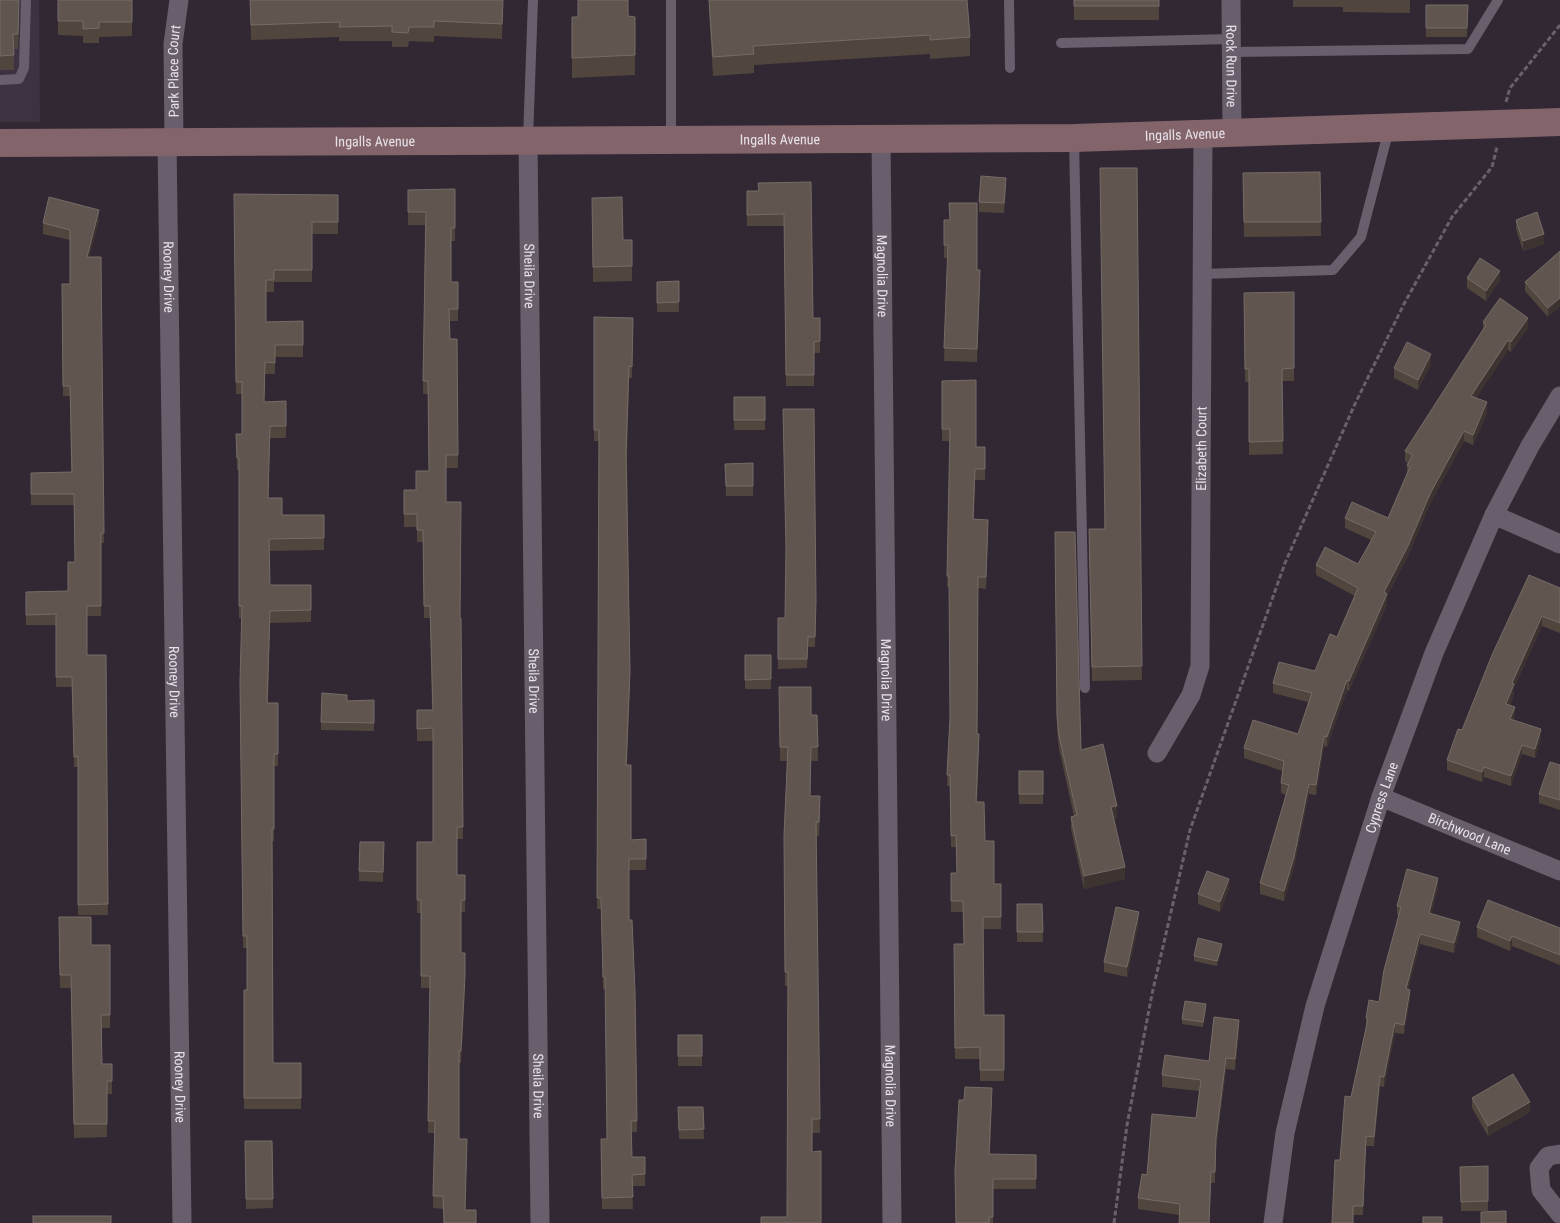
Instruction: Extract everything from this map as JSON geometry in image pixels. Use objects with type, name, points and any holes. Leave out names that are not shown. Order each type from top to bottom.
[{"type":"street","name":"Park Place Court","points":[[170,142],[173,44],[179,0]]},
{"type":"street","name":"Rock Run Drive","points":[[1231,0],[1232,133]]},
{"type":"street","name":"Ingalls Avenue","points":[[0,143],[1074,138],[1560,122]]},
{"type":"street","name":"Elizabeth Court","points":[[1157,753],[1191,695],[1200,666],[1203,134]]},
{"type":"street","name":"Magnolia Drive","points":[[881,138],[892,1223]]},
{"type":"street","name":"Sheila Drive","points":[[528,140],[540,1223]]},
{"type":"street","name":"Rooney Drive","points":[[170,142],[182,1223]]},
{"type":"street","name":"Cypress Lane","points":[[1273,1223],[1285,1133],[1315,1006],[1381,797],[1434,653],[1494,515],[1530,446],[1560,396]]},
{"type":"street","points":[[1494,515],[1560,544]]},
{"type":"street","name":"Birchwood Lane","points":[[1381,797],[1560,871]]},
{"type":"street","points":[[1560,1154],[1548,1156],[1539,1168],[1541,1190],[1560,1214]]},
{"type":"lane","points":[[0,80],[19,80],[24,68],[26,0]]},
{"type":"lane","points":[[528,140],[533,0]]},
{"type":"lane","points":[[671,139],[672,0]]},
{"type":"lane","points":[[1009,0],[1010,68]]},
{"type":"lane","points":[[1061,43],[1468,49],[1498,0]]},
{"type":"lane","points":[[1202,274],[1333,270],[1361,237],[1390,128]]},
{"type":"lane","points":[[1074,138],[1085,688]]},
{"type":"path","points":[[1114,1223],[1127,1125],[1152,994],[1190,830],[1285,563],[1354,406],[1404,304],[1452,217],[1492,167],[1500,123],[1510,88],[1560,25]]},
{"type":"shaded area","points":[[0,0],[39,0],[40,122],[0,122]]},
{"type":"building","points":[[0,0],[19,0],[18,34],[13,34],[14,55],[0,56]]},
{"type":"building","points":[[58,0],[132,0],[132,22],[99,22],[99,28],[83,29],[83,21],[58,21]]},
{"type":"building","points":[[250,0],[503,0],[502,24],[434,21],[434,27],[409,27],[408,33],[392,32],[392,26],[339,27],[340,22],[251,25]]},
{"type":"building","points":[[578,0],[628,0],[628,16],[635,17],[635,55],[572,58],[572,17],[578,17]]},
{"type":"building","points":[[709,0],[967,0],[970,37],[930,40],[930,35],[753,46],[754,54],[713,57]]},
{"type":"building","points":[[1074,0],[1159,0],[1159,6],[1074,6]]},
{"type":"building","points":[[1426,5],[1468,5],[1467,28],[1426,28]]},
{"type":"building","points":[[1100,168],[1137,168],[1142,666],[1092,667],[1089,529],[1105,529]]},
{"type":"building","points":[[1320,172],[1321,222],[1244,222],[1243,173]]},
{"type":"building","points":[[981,176],[1006,178],[1004,203],[979,202]]},
{"type":"building","points":[[811,182],[813,318],[820,318],[820,341],[814,342],[814,375],[786,375],[784,214],[747,215],[747,191],[759,191],[758,183]]},
{"type":"building","points":[[455,189],[455,228],[451,228],[451,282],[458,282],[458,309],[449,309],[450,339],[457,339],[458,455],[446,455],[446,502],[461,502],[460,618],[463,827],[457,827],[457,875],[465,875],[465,900],[461,900],[461,953],[465,953],[465,976],[461,1051],[459,1051],[459,1139],[467,1139],[465,1210],[476,1210],[476,1223],[444,1223],[443,1196],[433,1196],[435,1121],[428,1121],[430,976],[421,976],[421,900],[417,900],[417,842],[433,842],[433,728],[417,729],[417,710],[433,710],[430,606],[424,606],[423,530],[417,530],[417,514],[404,514],[404,490],[416,490],[416,471],[429,471],[428,381],[423,381],[426,212],[408,212],[408,190]]},
{"type":"building","points":[[234,194],[338,195],[338,222],[312,222],[312,270],[274,270],[274,280],[266,280],[266,322],[303,321],[303,345],[275,345],[275,363],[265,362],[264,402],[286,401],[286,426],[270,426],[268,498],[282,498],[282,515],[324,515],[324,538],[269,539],[270,585],[311,585],[311,610],[270,611],[267,703],[278,703],[278,754],[274,754],[274,829],[272,829],[273,1063],[301,1063],[301,1098],[244,1098],[244,990],[247,990],[247,936],[243,936],[240,682],[242,606],[239,606],[239,458],[237,458],[236,434],[242,434],[242,382],[236,382]]},
{"type":"building","points":[[49,197],[99,210],[87,257],[101,257],[104,533],[101,533],[101,606],[87,606],[87,655],[106,655],[108,904],[78,905],[78,756],[74,757],[72,677],[56,677],[56,614],[26,615],[26,592],[68,591],[68,562],[75,562],[74,494],[31,494],[31,473],[72,472],[70,386],[63,386],[62,284],[70,284],[70,230],[43,223]]},
{"type":"building","points":[[622,197],[623,240],[632,240],[632,266],[593,267],[592,198]]},
{"type":"building","points":[[949,203],[977,203],[977,270],[980,270],[977,349],[944,348],[948,245],[944,245],[944,220],[950,220]]},
{"type":"building","points":[[1537,212],[1544,234],[1523,241],[1516,220]]},
{"type":"building","points":[[1560,251],[1560,298],[1548,308],[1525,282]]},
{"type":"building","points":[[1480,258],[1500,271],[1486,291],[1467,278]]},
{"type":"building","points":[[679,281],[679,302],[657,303],[657,282]]},
{"type":"building","points":[[1294,292],[1294,368],[1282,369],[1283,441],[1249,442],[1249,369],[1245,369],[1244,293]]},
{"type":"building","points":[[1500,298],[1528,318],[1511,342],[1508,340],[1471,396],[1487,402],[1473,435],[1464,431],[1430,494],[1408,546],[1384,592],[1387,594],[1349,681],[1347,680],[1327,737],[1324,736],[1316,785],[1309,784],[1294,857],[1284,891],[1260,883],[1289,785],[1281,783],[1284,761],[1244,748],[1253,720],[1298,734],[1312,693],[1273,683],[1279,662],[1315,671],[1330,634],[1337,637],[1358,588],[1316,565],[1325,547],[1358,564],[1376,532],[1345,518],[1352,502],[1388,518],[1410,467],[1407,465],[1413,455],[1405,451],[1486,325],[1483,322]]},
{"type":"building","points":[[594,317],[633,318],[632,367],[629,366],[626,452],[630,671],[626,765],[631,765],[631,840],[646,839],[646,859],[629,859],[629,920],[632,920],[635,992],[637,1121],[631,1121],[632,1157],[645,1157],[645,1174],[632,1175],[633,1197],[602,1198],[601,1139],[607,1139],[605,977],[603,977],[601,898],[597,898],[599,430],[594,430]]},
{"type":"building","points":[[1407,342],[1431,354],[1418,380],[1394,368]]},
{"type":"building","points":[[976,380],[976,447],[985,447],[985,469],[975,469],[973,519],[988,520],[986,577],[978,577],[977,734],[979,734],[976,802],[984,802],[985,841],[994,841],[994,884],[1001,884],[1001,917],[983,917],[984,1015],[1004,1015],[1004,1070],[980,1070],[980,1047],[955,1048],[954,944],[964,944],[963,901],[951,901],[951,873],[957,873],[956,835],[951,836],[950,775],[947,775],[950,717],[949,576],[947,576],[950,429],[942,429],[942,381]]},
{"type":"building","points":[[734,397],[765,397],[765,420],[734,420]]},
{"type":"building","points":[[783,409],[814,409],[815,637],[808,637],[807,659],[778,659],[778,618],[785,618],[786,548]]},
{"type":"building","points":[[753,463],[753,486],[726,486],[725,464]]},
{"type":"building","points":[[1055,532],[1075,532],[1081,750],[1103,744],[1117,806],[1111,807],[1125,867],[1084,876],[1071,817],[1077,815],[1059,736],[1057,716]]},
{"type":"building","points":[[1529,575],[1560,588],[1560,623],[1542,616],[1512,683],[1514,684],[1506,704],[1515,707],[1510,719],[1541,729],[1535,749],[1522,745],[1511,776],[1484,767],[1482,772],[1447,760],[1458,729],[1462,730],[1492,655]]},
{"type":"building","points":[[745,655],[771,655],[771,679],[745,680]]},
{"type":"building","points":[[779,687],[811,687],[811,715],[817,715],[818,747],[811,747],[810,796],[820,796],[819,822],[816,822],[820,1119],[812,1119],[812,1152],[821,1151],[821,1223],[761,1223],[761,1217],[787,1217],[788,972],[785,972],[784,836],[788,747],[780,747]]},
{"type":"building","points":[[322,693],[347,695],[347,701],[374,700],[374,723],[321,722]]},
{"type":"building","points":[[1550,762],[1560,765],[1560,800],[1539,794]]},
{"type":"building","points":[[1019,771],[1043,771],[1043,794],[1019,794]]},
{"type":"building","points":[[360,842],[384,842],[383,872],[359,871]]},
{"type":"building","points":[[1407,869],[1438,878],[1429,913],[1460,922],[1454,943],[1420,934],[1406,989],[1410,990],[1404,1025],[1395,1023],[1384,1077],[1380,1076],[1374,1137],[1366,1136],[1363,1206],[1353,1206],[1353,1223],[1332,1223],[1335,1160],[1340,1160],[1345,1096],[1351,1097],[1368,1019],[1366,1018],[1369,1000],[1379,1002],[1384,970],[1401,907],[1397,906]]},
{"type":"building","points":[[1207,871],[1229,879],[1220,902],[1198,894]]},
{"type":"building","points":[[1488,900],[1560,928],[1560,955],[1512,936],[1510,941],[1477,927]]},
{"type":"building","points":[[1017,904],[1042,904],[1043,932],[1017,932]]},
{"type":"building","points":[[1116,907],[1139,912],[1127,967],[1104,962]]},
{"type":"building","points":[[59,917],[91,917],[91,945],[110,945],[110,1015],[101,1015],[102,1064],[112,1064],[112,1081],[107,1081],[107,1124],[74,1124],[71,975],[60,975]]},
{"type":"building","points":[[1198,938],[1222,944],[1217,961],[1194,956]]},
{"type":"building","points":[[1185,1001],[1206,1004],[1203,1022],[1182,1019]]},
{"type":"building","points":[[1214,1017],[1239,1020],[1235,1059],[1226,1058],[1216,1138],[1215,1172],[1211,1172],[1209,1223],[1179,1223],[1180,1204],[1138,1198],[1142,1174],[1147,1175],[1152,1114],[1196,1118],[1201,1080],[1162,1075],[1165,1055],[1209,1061]]},
{"type":"building","points":[[678,1035],[702,1035],[702,1056],[678,1056]]},
{"type":"building","points":[[1513,1074],[1530,1102],[1488,1126],[1472,1098]]},
{"type":"building","points":[[965,1087],[992,1088],[989,1154],[1036,1155],[1036,1179],[993,1179],[993,1217],[989,1217],[989,1223],[956,1223],[955,1171],[959,1100],[964,1100]]},
{"type":"building","points":[[678,1107],[703,1107],[704,1129],[679,1130]]},
{"type":"building","points":[[245,1141],[272,1141],[273,1199],[246,1199]]},
{"type":"building","points":[[1488,1166],[1488,1201],[1461,1202],[1460,1167]]},
{"type":"building","points":[[1506,1211],[1506,1223],[1481,1223],[1481,1212]]},
{"type":"building","points":[[33,1216],[111,1216],[111,1223],[33,1223]]},
{"type":"building","points":[[1423,1217],[1442,1217],[1442,1223],[1423,1223]]}]
